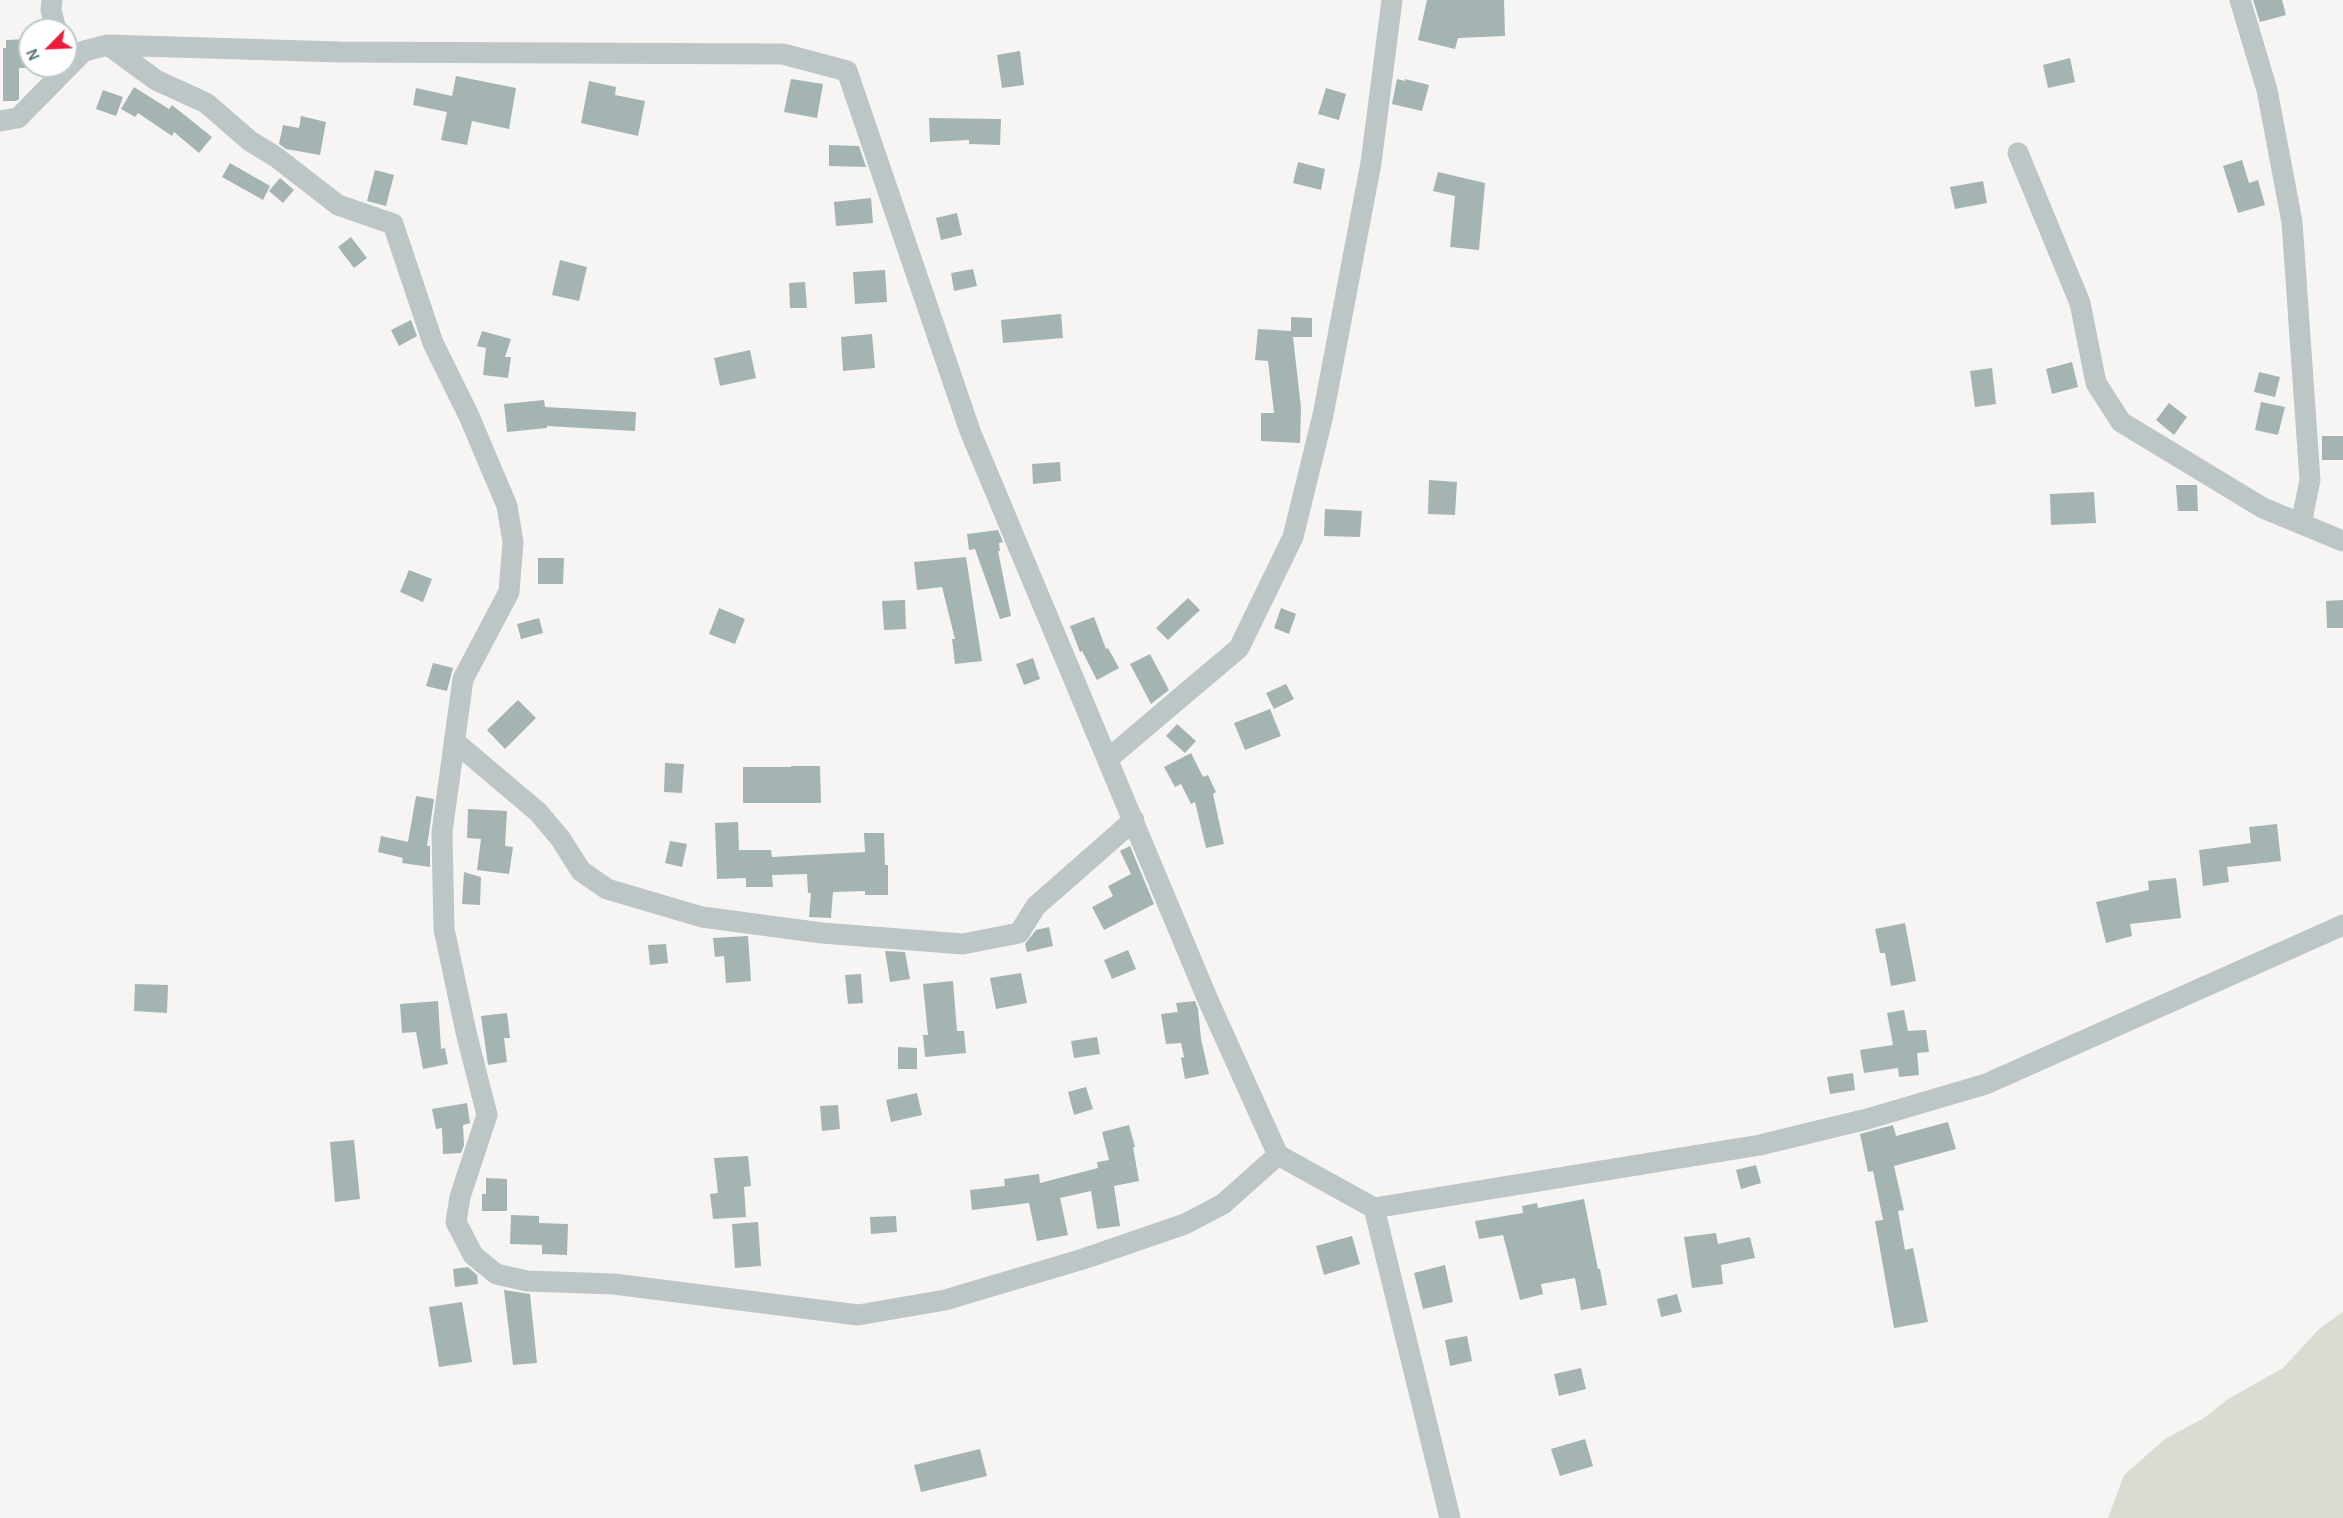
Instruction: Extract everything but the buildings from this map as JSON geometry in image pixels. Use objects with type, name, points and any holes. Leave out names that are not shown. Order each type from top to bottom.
[{"type":"street","points":[[52,0],[53,18]]},
{"type":"street","points":[[1108,758],[1239,648],[1293,537],[1323,415],[1371,163],[1392,0]]},
{"type":"street","points":[[2240,0],[2267,90],[2292,222],[2310,480],[2301,524]]},
{"type":"street","points":[[108,45],[156,80],[206,103],[250,141],[276,157],[338,205],[393,224],[433,343],[469,416],[507,506],[513,543],[509,592],[463,679],[441,832],[444,929],[487,1115],[459,1197],[456,1222],[473,1255],[496,1274],[527,1281],[614,1284],[858,1315],[945,1300],[1083,1259],[1185,1224],[1223,1204],[1278,1155]]},
{"type":"street","points":[[78,51],[108,45],[339,52],[783,54],[847,71],[970,431],[1208,1000],[1278,1155],[1374,1208],[1760,1145],[1878,1116],[1986,1084],[2343,925]]},
{"type":"street","points":[[0,121],[18,118],[53,78]]},
{"type":"street","points":[[2018,153],[2080,303],[2096,383],[2121,422],[2263,508],[2343,541]]},
{"type":"street","points":[[454,741],[538,812],[560,838],[581,871],[607,889],[702,917],[822,933],[963,944],[1019,933],[1036,906],[1134,820]]},
{"type":"street","points":[[1374,1208],[1450,1518]]},
{"type":"shaded area","points":[[2343,1312],[2343,1518],[2108,1518],[2124,1475],[2165,1439],[2204,1418],[2228,1399],[2283,1368],[2320,1328]]}]
